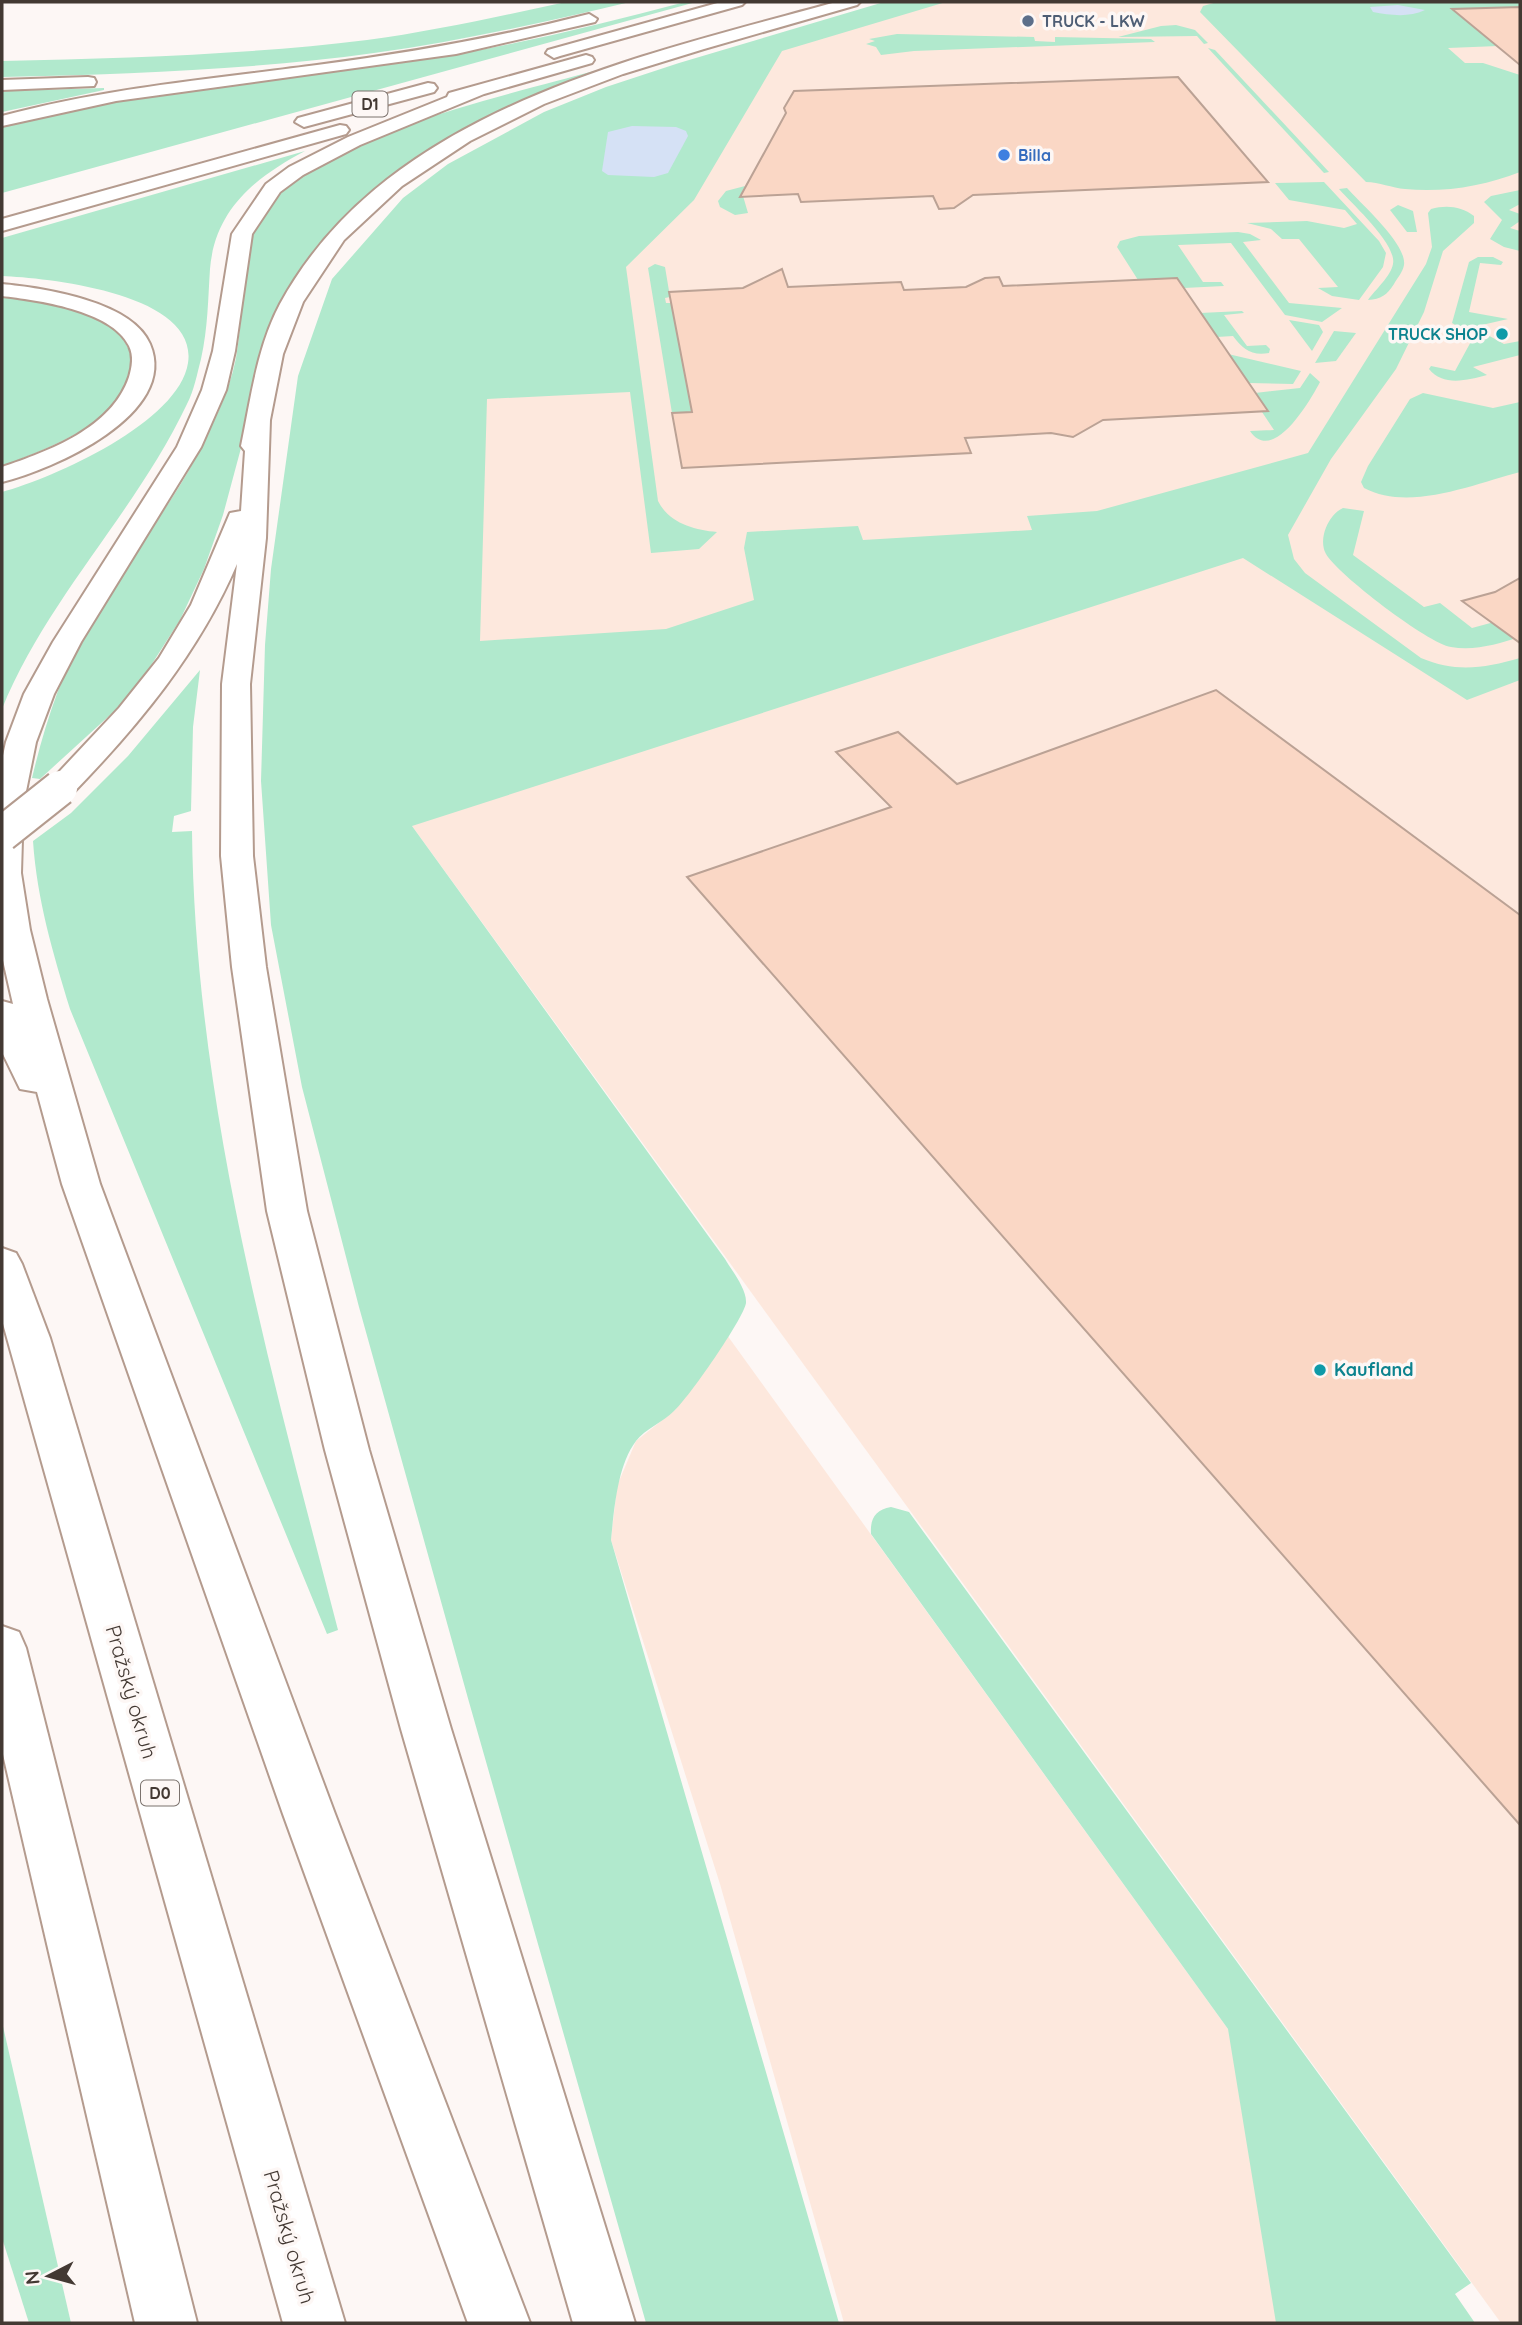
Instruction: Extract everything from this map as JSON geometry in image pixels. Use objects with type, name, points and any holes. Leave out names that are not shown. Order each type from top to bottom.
[{"type":"highway","points":[[2,834],[60,788],[146,697],[205,607],[236,533],[273,355],[286,317],[316,262],[341,232],[381,193],[424,162],[494,122],[600,78],[852,2]]},
{"type":"highway","name":"D1","points":[[2,225],[478,91],[744,7]]},
{"type":"highway","name":"D1","points":[[198,152],[744,7]]},
{"type":"highway","points":[[2,121],[125,93],[401,57],[524,35],[602,16]]},
{"type":"highway","points":[[2,85],[254,73],[401,57]]},
{"type":"highway","points":[[80,1184],[29,999],[13,930],[5,873],[7,806],[21,742],[39,694],[67,642],[194,436],[214,390],[224,351],[242,234],[262,202],[273,188],[328,153],[478,91]]},
{"type":"highway","points":[[2,290],[67,300],[103,314],[129,331],[137,342],[144,365],[136,391],[120,411],[96,430],[51,456],[2,475]]},
{"type":"highway","points":[[258,420],[253,538],[236,684],[237,856],[249,967],[287,1211],[347,1450],[426,1729],[604,2323]]},
{"type":"highway","points":[[2,1013],[80,1184],[309,1814],[499,2323]]},
{"type":"highway","name":"Pražský okruh","points":[[2,1264],[29,1338],[314,2323]]},
{"type":"highway","points":[[2,1648],[166,2323]]},
{"type":"shaded area","points":[[891,2],[1520,2],[1520,2323],[1501,2323],[412,826],[472,395],[764,48]]},
{"type":"shaded area","points":[[727,1335],[1228,2029],[1410,2323],[844,2323],[720,1884],[611,1540],[617,1486],[636,1441],[675,1410]]},
{"type":"green space","points":[[566,2],[630,2],[471,37],[328,59],[188,70],[2,77],[2,61],[185,55],[322,45],[417,32]]},
{"type":"green space","points":[[685,2],[696,2],[2,193],[2,124],[18,119],[116,100],[456,54],[571,31]]},
{"type":"green space","points":[[832,2],[841,2],[582,80],[374,192],[316,251],[276,318],[223,515],[204,569],[180,620],[132,695],[40,779],[32,778],[55,698],[80,641],[102,601],[182,482],[219,411],[236,358],[244,283],[256,228],[263,212],[286,186],[322,162],[365,141],[414,122]]},
{"type":"green space","points":[[884,2],[946,2],[782,51],[694,200],[626,267],[658,501],[675,520],[717,532],[699,549],[651,553],[630,392],[487,399],[480,641],[666,629],[754,600],[744,548],[747,532],[858,526],[863,540],[1032,530],[1027,516],[1097,511],[1308,453],[1426,264],[1432,247],[1428,213],[1431,209],[1448,207],[1459,208],[1474,216],[1474,223],[1443,251],[1424,312],[1396,369],[1331,459],[1288,535],[1294,559],[1305,573],[1421,658],[1446,666],[1470,667],[1520,658],[1520,680],[1467,700],[1243,558],[412,826],[725,1259],[742,1286],[746,1298],[736,1325],[691,1391],[670,1415],[640,1437],[630,1451],[624,1463],[618,1489],[611,1540],[839,2323],[646,2323],[359,1307],[302,1087],[271,925],[261,781],[265,645],[271,569],[298,376],[332,279],[403,198],[448,164],[544,112],[606,87],[679,63]]},
{"type":"green space","points":[[1217,2],[1520,2],[1520,7],[1453,9],[1498,46],[1448,48],[1465,63],[1483,63],[1520,75],[1520,172],[1478,185],[1449,189],[1405,189],[1366,182],[1200,12],[1203,6]]},
{"type":"green space","points":[[1176,25],[1195,30],[1208,43],[1204,44],[1197,36],[1118,37],[1161,26]]},
{"type":"green space","points":[[897,34],[1034,37],[1035,41],[1055,42],[1055,37],[1151,39],[1155,42],[914,51],[881,55],[876,47],[866,44],[875,41],[869,39]]},
{"type":"green space","points":[[1208,48],[1215,50],[1329,172],[1324,173]]},
{"type":"green space","points":[[104,90],[2,112],[2,91]]},
{"type":"green space","points":[[305,151],[255,184],[229,212],[214,248],[203,347],[189,399],[143,482],[43,630],[2,709],[2,492],[81,461],[139,426],[162,406],[180,385],[188,363],[185,339],[170,320],[146,305],[84,286],[2,276],[2,238]]},
{"type":"green space","points":[[1324,182],[1379,241],[1386,253],[1383,267],[1359,300],[1332,296],[1318,288],[1338,287],[1299,239],[1282,239],[1271,229],[1247,223],[1307,221],[1344,228],[1357,224],[1345,210],[1289,200],[1275,183]]},
{"type":"green space","points":[[745,186],[740,196],[743,196],[748,213],[735,215],[720,207],[718,201],[726,191]]},
{"type":"green space","points":[[1347,188],[1391,236],[1403,256],[1404,265],[1400,275],[1389,291],[1377,299],[1368,300],[1389,273],[1393,264],[1392,256],[1381,235],[1339,189]]},
{"type":"green space","points":[[1520,190],[1520,204],[1509,210],[1520,214],[1520,221],[1510,228],[1520,231],[1520,251],[1504,247],[1490,239],[1502,220],[1484,202],[1491,196]]},
{"type":"green space","points":[[1398,205],[1413,211],[1417,232],[1407,232],[1390,210]]},
{"type":"green space","points":[[1238,232],[1261,240],[1243,242],[1289,303],[1342,308],[1322,322],[1285,315],[1231,243],[1178,245],[1203,282],[1221,282],[1224,286],[1184,288],[1177,278],[1138,280],[1117,247],[1120,241],[1139,236]]},
{"type":"green space","points":[[1478,257],[1493,257],[1503,262],[1501,265],[1480,263],[1469,312],[1508,319],[1473,327],[1504,344],[1520,341],[1520,355],[1473,367],[1487,375],[1448,380],[1435,375],[1429,369],[1431,366],[1455,371],[1474,336],[1452,323],[1469,262]]},
{"type":"green space","points":[[655,264],[665,267],[670,297],[665,298],[666,303],[671,303],[692,412],[672,413],[648,268]]},
{"type":"green space","points":[[2,297],[47,302],[95,316],[118,332],[134,362],[125,394],[102,417],[69,437],[2,466]]},
{"type":"green space","points":[[1200,313],[1244,313],[1224,315],[1247,346],[1266,345],[1270,349],[1269,353],[1248,350],[1233,336],[1217,337]]},
{"type":"green space","points":[[1289,320],[1319,325],[1323,332],[1312,351]]},
{"type":"green space","points":[[1334,331],[1356,333],[1336,361],[1315,363]]},
{"type":"green space","points":[[1228,354],[1301,371],[1293,384],[1249,383]]},
{"type":"green space","points":[[1310,373],[1320,382],[1290,426],[1269,440],[1259,439],[1250,431],[1274,430],[1262,412],[1267,411],[1255,393],[1300,388]]},
{"type":"green space","points":[[1423,393],[1493,408],[1520,402],[1520,472],[1462,489],[1421,497],[1382,495],[1364,488],[1361,482],[1368,466],[1410,399]]},
{"type":"green space","points":[[1343,508],[1364,511],[1353,555],[1424,607],[1440,603],[1472,628],[1520,615],[1520,637],[1478,647],[1451,647],[1424,634],[1384,607],[1347,577],[1326,554],[1323,541],[1326,528],[1333,516]]},
{"type":"green space","points":[[200,670],[193,727],[191,811],[174,816],[172,832],[192,831],[196,933],[222,1134],[263,1334],[338,1630],[327,1634],[70,1009],[47,926],[35,863],[33,841],[71,813],[128,756]]},
{"type":"green space","points":[[891,1507],[909,1512],[1471,2283],[1455,2294],[1475,2323],[1276,2323],[1228,2029],[871,1534],[871,1524],[875,1516],[881,1510]]},
{"type":"green space","points":[[2,2022],[71,2323],[29,2323],[2,2238]]},
{"type":"water","points":[[1398,5],[1425,10],[1392,15],[1373,12],[1370,7]]},
{"type":"water","points":[[632,126],[676,127],[686,131],[688,136],[668,173],[654,177],[608,175],[602,171],[608,132]]},
{"type":"building","points":[[1520,7],[1520,65],[1452,9]]},
{"type":"building","name":"Billa","points":[[1178,77],[1268,182],[973,195],[954,208],[939,209],[933,196],[801,202],[798,194],[740,197],[786,113],[784,108],[794,91]]},
{"type":"building","points":[[782,269],[788,287],[901,282],[904,290],[966,287],[985,278],[999,277],[1003,286],[1177,278],[1268,411],[1103,420],[1073,437],[1051,433],[965,438],[971,453],[682,468],[672,413],[692,412],[669,292],[743,288]]},
{"type":"building","points":[[1520,578],[1520,643],[1462,601],[1495,592]]},
{"type":"building","name":"Kaufland","points":[[1216,690],[1520,915],[1520,1825],[687,877],[891,807],[836,752],[898,732],[957,784]]},
{"type":"place","name":"TRUCK - LKW","points":[[1028,21]]},
{"type":"place","name":"Billa","points":[[1004,155]]},
{"type":"place","name":"TRUCK SHOP","points":[[1502,334]]},
{"type":"place","name":"Kaufland","points":[[1320,1370]]}]
